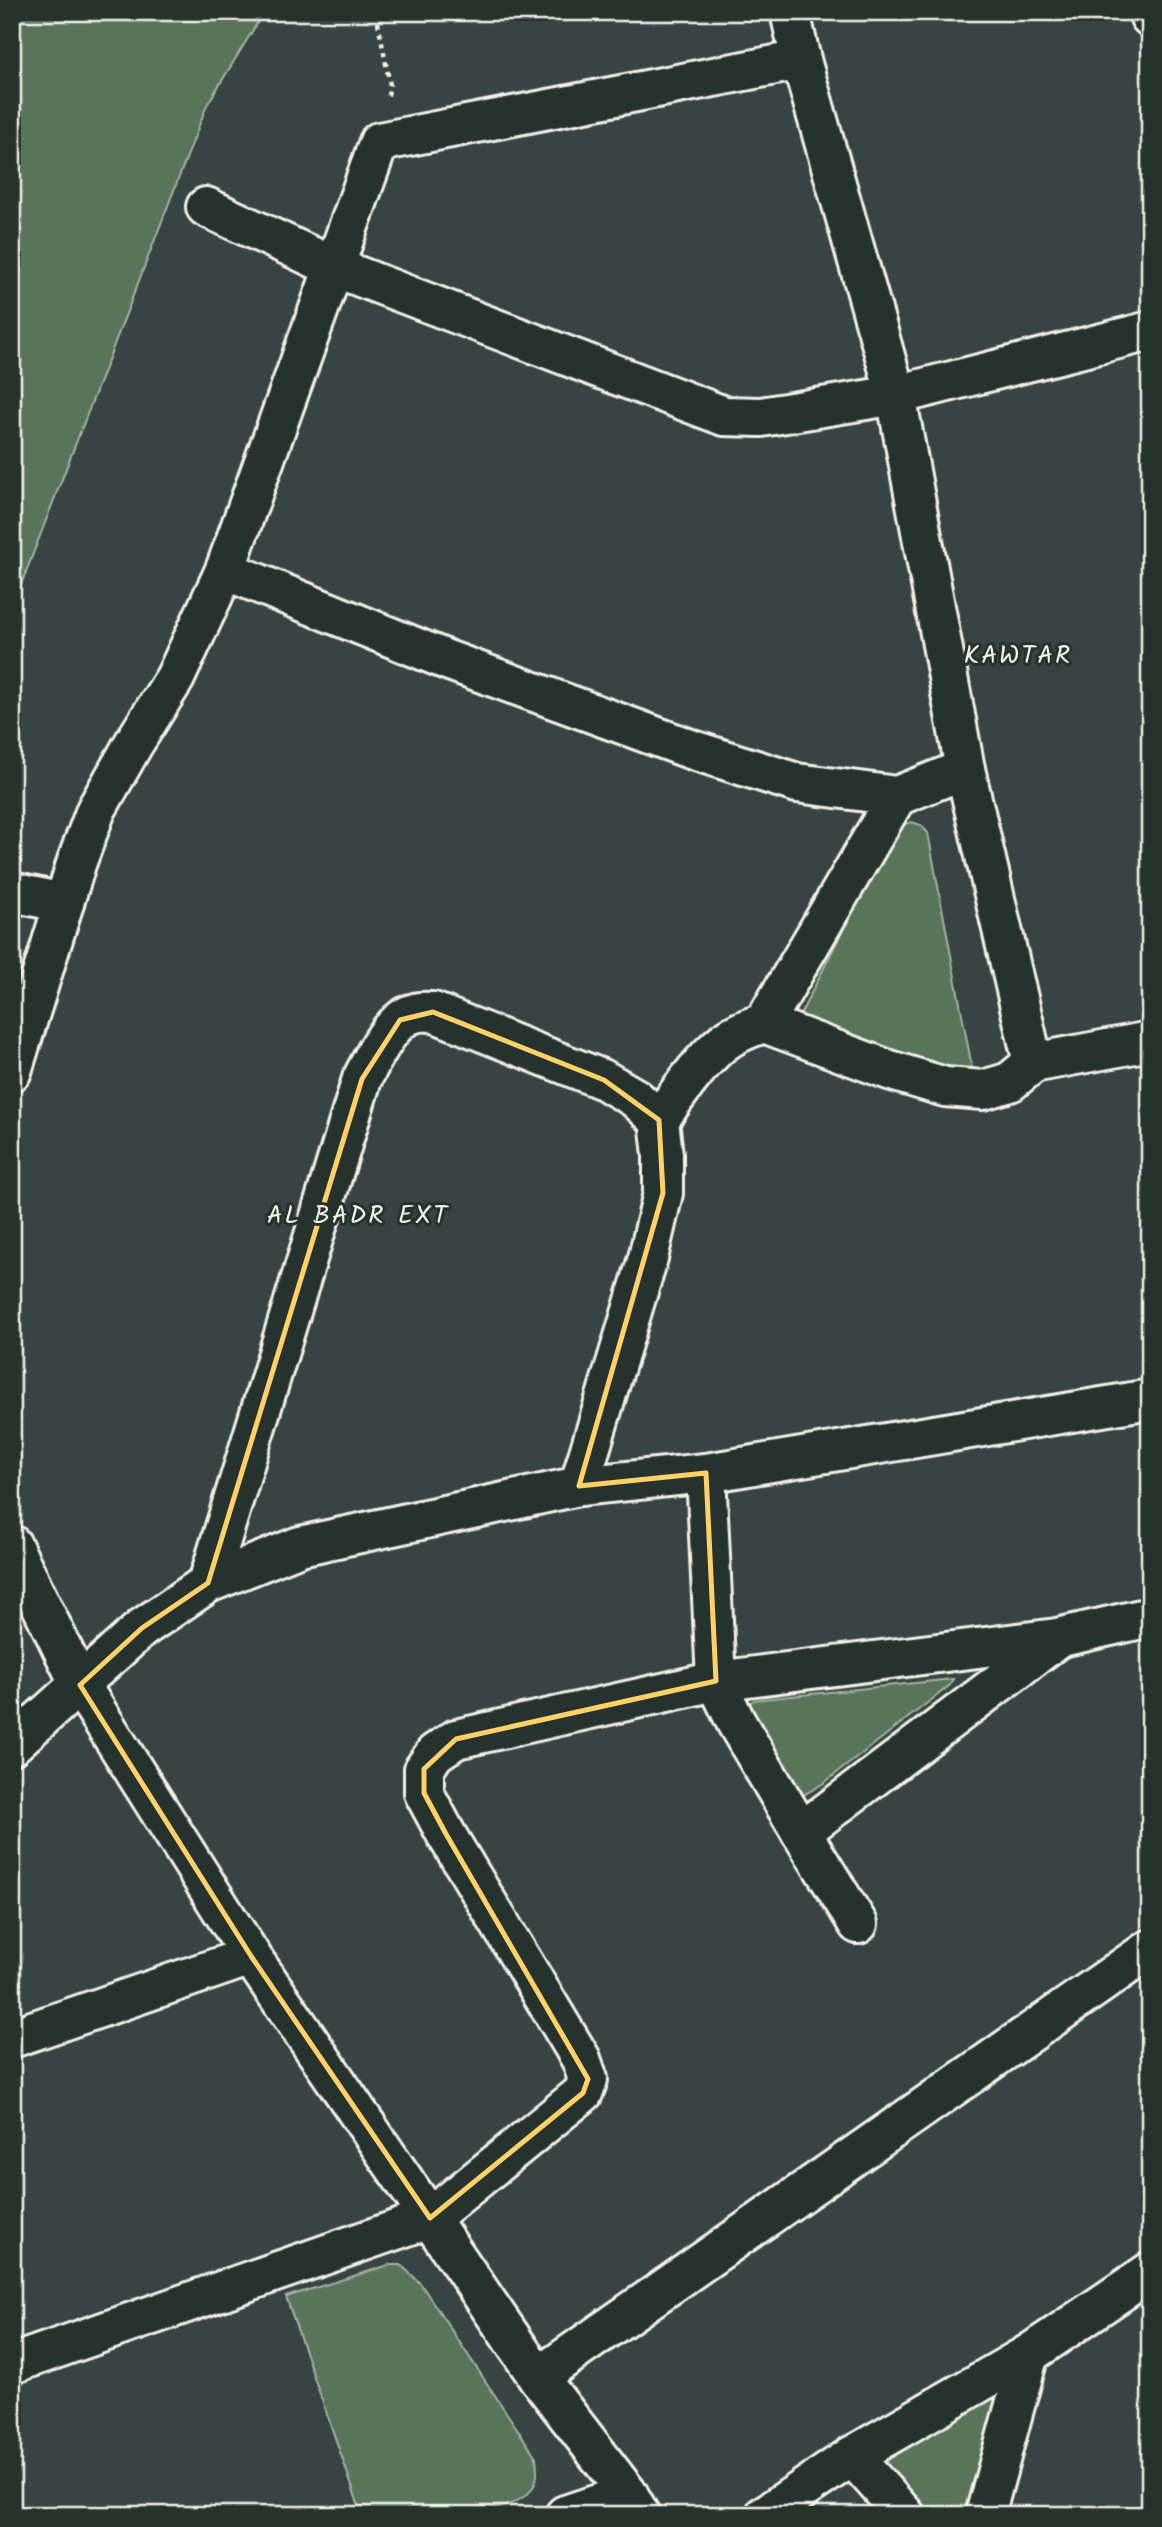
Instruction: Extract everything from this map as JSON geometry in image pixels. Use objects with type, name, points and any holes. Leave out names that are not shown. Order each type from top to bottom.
[{"type":"street","points":[[790,12],[801,60],[896,395],[965,769],[1033,1063]]},
{"type":"street","points":[[12,1071],[96,810],[175,678],[225,570],[379,142],[801,60]]},
{"type":"street","points":[[206,207],[334,267],[724,416],[761,417],[896,395],[1150,331]]},
{"type":"street","points":[[225,570],[447,660],[693,750],[797,783],[897,796],[965,769]]},
{"type":"street","points":[[764,1023],[897,796]]},
{"type":"street","points":[[12,892],[64,903]]},
{"type":"street","points":[[208,1583],[362,1079],[382,1044],[400,1020],[414,1013],[433,1012],[604,1080],[635,1098],[659,1120],[663,1193],[648,1258],[579,1486]]},
{"type":"street","points":[[659,1120],[683,1086],[719,1045],[741,1031],[764,1023],[889,1070],[944,1087],[983,1090],[1010,1082],[1033,1063],[1150,1041]]},
{"type":"street","points":[[12,1745],[142,1628],[208,1583],[300,1546],[579,1486],[706,1473],[1150,1399]]},
{"type":"street","points":[[706,1473],[716,1681],[736,1722],[858,1924]]},
{"type":"street","points":[[12,1545],[80,1685],[251,1956],[538,2377],[634,2505],[565,2515]]},
{"type":"street","points":[[12,2364],[430,2218],[583,2093],[588,2078],[581,2059],[446,1835],[424,1793],[424,1769],[435,1754],[456,1739],[716,1681],[1058,1638],[1150,1617]]},
{"type":"street","points":[[801,1832],[1058,1638]]},
{"type":"street","points":[[538,2377],[1150,1949]]},
{"type":"street","points":[[12,2038],[251,1956]]},
{"type":"street","points":[[765,2515],[852,2456],[1029,2354],[1150,2272]]},
{"type":"street","points":[[985,2515],[1029,2354]]},
{"type":"street","points":[[852,2456],[905,2515]]},
{"type":"path","points":[[376,12],[390,85],[379,142]]},
{"type":"highlighted area","points":[[433,1012],[604,1080],[659,1120],[663,1193],[579,1486],[706,1473],[716,1681],[456,1739],[424,1769],[424,1793],[588,2079],[583,2093],[430,2218],[251,1956],[80,1685],[142,1628],[208,1583],[362,1079],[400,1020]]},
{"type":"green space","points":[[12,12],[264,12],[207,105],[12,608]]},
{"type":"green space","points":[[912,822],[921,825],[928,833],[973,1073],[970,1080],[798,1019],[879,859],[902,825]]},
{"type":"green space","points":[[953,1679],[939,1694],[824,1783],[802,1796],[792,1793],[748,1704],[754,1700]]},
{"type":"green space","points":[[389,2265],[401,2265],[420,2283],[536,2457],[536,2481],[532,2489],[519,2500],[478,2512],[452,2515],[362,2515],[286,2297]]},
{"type":"green space","points":[[988,2397],[995,2399],[998,2407],[969,2515],[924,2515],[887,2474],[886,2465],[890,2456]]},
{"type":"district","name":"KAWTAR","points":[[1018,654]]},
{"type":"district","name":"AL BADR EXT","points":[[358,1214]]}]
